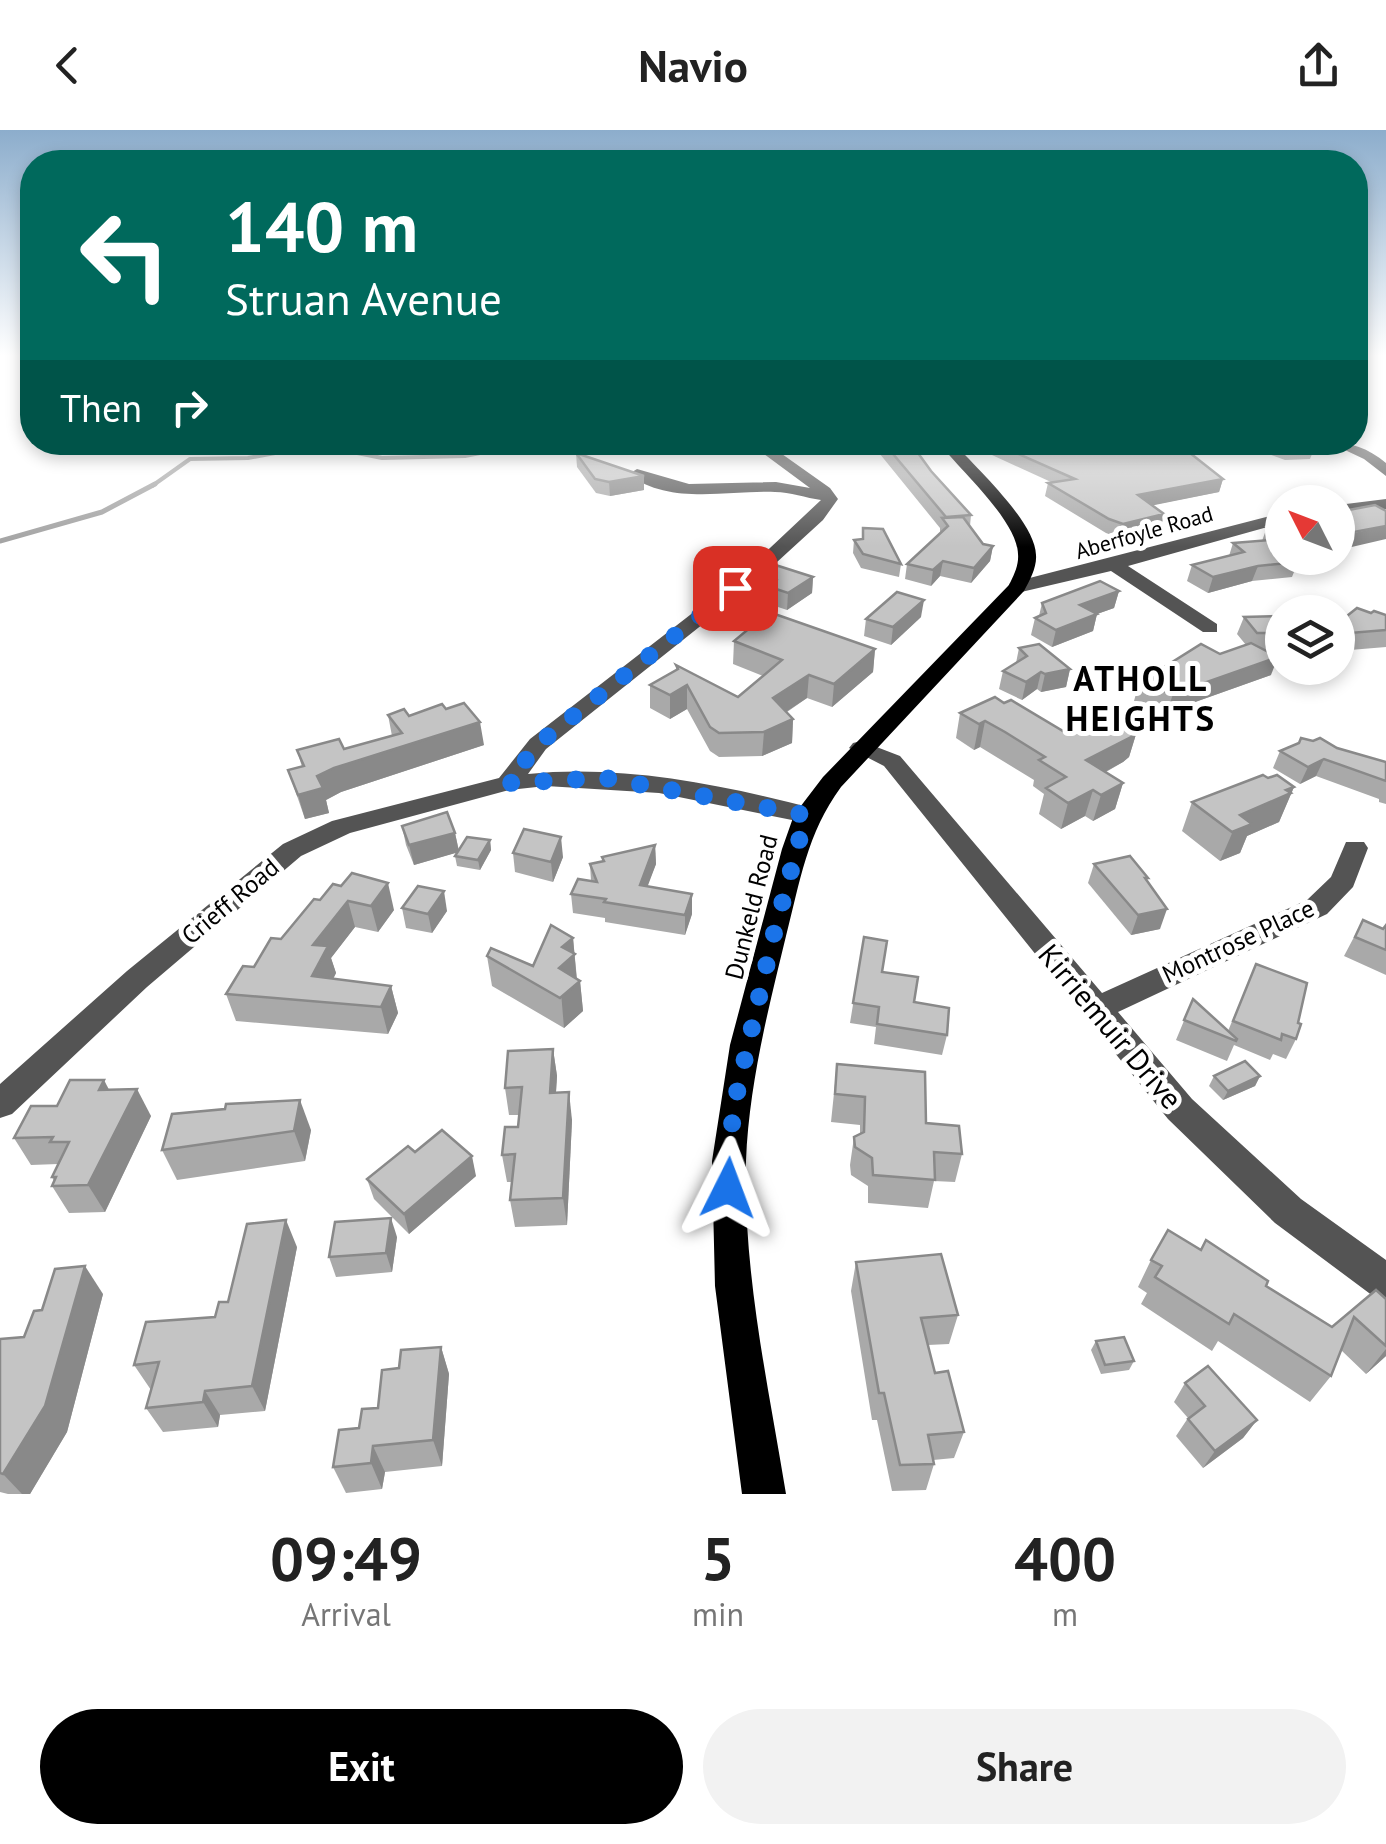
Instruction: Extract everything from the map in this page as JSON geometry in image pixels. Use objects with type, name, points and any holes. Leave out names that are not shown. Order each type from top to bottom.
[{"type":"main road","points":[[956,455],[1026,545],[1025,570],[1017,587]]},
{"type":"main road","name":"Dunkeld Road","points":[[764,1494],[732,1253],[729,1160],[733,1110],[806,815],[861,748],[1017,587]]},
{"type":"street","points":[[772,455],[827,495]]},
{"type":"street","points":[[1366,455],[1386,471]]},
{"type":"street","points":[[637,474],[698,492],[776,488],[827,495]]},
{"type":"street","points":[[508,783],[538,744],[780,552],[826,510],[827,495]]},
{"type":"street","points":[[1355,508],[1386,504]]},
{"type":"street","name":"Aberfoyle Road","points":[[1017,587],[1114,565],[1265,523]]},
{"type":"street","points":[[1114,565],[1210,628]]},
{"type":"street","name":"Kirriemuir Drive","points":[[861,748],[892,761],[1180,1109],[1302,1222],[1386,1284]]},
{"type":"street","name":"Crieff Road","points":[[0,1104],[137,979],[292,850],[341,827],[508,783],[605,778],[806,815]]},
{"type":"street","name":"Montrose Place","points":[[1095,1009],[1318,908],[1343,882],[1354,848]]},
{"type":"building","points":[[577,455],[644,476],[609,482],[595,479]]},
{"type":"building","points":[[894,455],[919,455],[971,515],[946,517]]},
{"type":"building","points":[[1021,455],[1193,455],[1223,479],[1138,495],[1164,514],[1123,524],[1048,483],[1075,479]]},
{"type":"building","points":[[1375,505],[1386,511],[1386,526],[1355,532],[1355,509]]},
{"type":"building","points":[[963,517],[983,544],[993,546],[974,568],[943,561],[933,570],[907,564],[948,526],[942,518]]},
{"type":"building","points":[[863,528],[883,529],[901,564],[863,554],[854,540],[863,539]]},
{"type":"building","points":[[1265,540],[1265,565],[1213,577],[1192,565],[1244,552],[1233,543]]},
{"type":"building","points":[[766,562],[813,577],[788,593],[767,586],[776,580],[755,572]]},
{"type":"building","points":[[1100,581],[1119,591],[1080,605],[1097,614],[1056,630],[1035,618],[1046,613],[1042,603]]},
{"type":"building","points":[[897,592],[924,600],[893,627],[866,619]]},
{"type":"building","points":[[1355,610],[1386,615],[1386,630],[1355,633]]},
{"type":"building","points":[[769,612],[875,649],[834,684],[809,675],[773,698],[793,719],[764,732],[719,733],[710,727],[687,685],[670,695],[650,685],[678,669],[676,665],[738,697],[782,660],[734,641]]},
{"type":"building","points":[[1265,616],[1265,633],[1257,633],[1244,617]]},
{"type":"building","points":[[1251,643],[1265,650],[1265,662],[1173,694],[1139,683],[1201,644],[1220,654]]},
{"type":"building","points":[[1039,644],[1070,669],[1041,672],[1026,682],[1003,671],[1027,656],[1019,648]]},
{"type":"building","points":[[995,697],[1004,703],[1011,700],[1063,731],[1096,715],[1113,712],[1136,725],[1131,727],[1137,731],[1131,737],[1086,760],[1123,783],[1101,795],[1093,790],[1068,803],[1046,788],[1066,777],[1039,760],[1045,757],[985,721],[979,724],[960,713]]},
{"type":"building","points":[[464,703],[480,722],[334,768],[317,776],[323,788],[298,795],[288,770],[304,766],[297,750],[339,739],[344,749],[402,733],[388,715],[404,709],[409,716],[442,704],[446,709]]},
{"type":"building","points":[[1301,738],[1320,738],[1337,748],[1386,762],[1386,781],[1324,759],[1308,767],[1280,751],[1299,743]]},
{"type":"building","points":[[1263,775],[1277,775],[1294,787],[1286,790],[1291,793],[1240,815],[1252,824],[1232,832],[1192,802]]},
{"type":"building","points":[[447,812],[455,833],[409,845],[402,826]]},
{"type":"building","points":[[524,829],[561,837],[551,862],[513,853]]},
{"type":"building","points":[[467,837],[490,840],[478,860],[455,856]]},
{"type":"building","points":[[655,845],[640,885],[692,894],[685,915],[571,894],[578,879],[597,882],[590,864],[604,861],[602,857]]},
{"type":"building","points":[[1130,856],[1167,909],[1138,915],[1094,864]]},
{"type":"building","points":[[352,873],[388,883],[371,906],[348,901],[313,945],[328,946],[312,976],[391,986],[381,1007],[226,994],[243,966],[254,967],[271,938],[281,939],[314,899],[320,900],[333,884],[341,886]]},
{"type":"building","points":[[418,886],[444,891],[428,914],[402,908]]},
{"type":"building","points":[[1363,920],[1383,929],[1386,925],[1386,950],[1355,937]]},
{"type":"building","points":[[551,925],[573,938],[562,947],[575,954],[559,968],[580,981],[560,998],[487,956],[491,948],[533,966]]},
{"type":"building","points":[[864,937],[887,941],[882,972],[918,977],[914,1002],[949,1008],[947,1035],[877,1024],[879,1007],[853,1003]]},
{"type":"building","points":[[1256,964],[1307,983],[1296,1039],[1282,1034],[1281,1040],[1233,1021]]},
{"type":"building","points":[[1193,999],[1237,1039],[1236,1041],[1184,1020]]},
{"type":"building","points":[[553,1049],[550,1093],[569,1092],[563,1198],[510,1200],[515,1154],[502,1155],[505,1127],[518,1127],[522,1087],[505,1088],[508,1051]]},
{"type":"building","points":[[1245,1061],[1260,1076],[1228,1091],[1214,1076]]},
{"type":"building","points":[[837,1064],[925,1072],[926,1123],[959,1126],[962,1154],[934,1152],[935,1180],[873,1175],[872,1158],[855,1147],[854,1137],[864,1132],[865,1097],[835,1094]]},
{"type":"building","points":[[70,1080],[104,1080],[99,1090],[137,1089],[88,1185],[52,1186],[56,1177],[52,1177],[69,1142],[50,1142],[53,1137],[14,1138],[31,1106],[57,1106]]},
{"type":"building","points":[[300,1100],[294,1131],[162,1150],[172,1114],[225,1109],[226,1104]]},
{"type":"building","points":[[442,1130],[472,1156],[404,1214],[367,1179],[408,1146],[415,1152]]},
{"type":"building","points":[[391,1218],[386,1253],[329,1257],[335,1222]]},
{"type":"building","points":[[286,1220],[252,1386],[205,1391],[203,1402],[146,1408],[159,1362],[134,1365],[146,1322],[215,1317],[219,1302],[228,1302],[247,1224]]},
{"type":"building","points":[[1168,1230],[1201,1250],[1206,1240],[1268,1281],[1266,1286],[1332,1327],[1376,1290],[1386,1299],[1386,1346],[1354,1317],[1331,1376],[1234,1314],[1229,1324],[1155,1277],[1162,1266],[1151,1260]]},
{"type":"building","points":[[941,1254],[958,1315],[921,1318],[935,1373],[948,1371],[964,1432],[928,1435],[934,1464],[900,1465],[884,1393],[879,1393],[856,1262]]},
{"type":"building","points":[[85,1266],[45,1406],[3,1474],[0,1473],[0,1339],[24,1337],[34,1311],[42,1310],[55,1269]]},
{"type":"building","points":[[1124,1337],[1134,1361],[1105,1365],[1096,1341]]},
{"type":"building","points":[[441,1347],[433,1440],[373,1446],[371,1463],[333,1467],[339,1430],[359,1428],[362,1409],[378,1408],[382,1370],[399,1368],[401,1350]]},
{"type":"building","points":[[1208,1366],[1257,1420],[1215,1451],[1188,1419],[1205,1406],[1185,1383]]},
{"type":"waterway","points":[[154,484],[190,459],[264,455]]},
{"type":"waterway","points":[[367,455],[382,458],[470,455]]},
{"type":"waterway","points":[[0,541],[102,512],[154,484]]},
{"type":"district","name":"ATHOLL HEIGHTS","points":[[1141,698]]},
{"type":"route","points":[[728,1188],[733,1110],[806,815],[605,778],[564,777],[508,783],[538,744],[735,588]]}]
